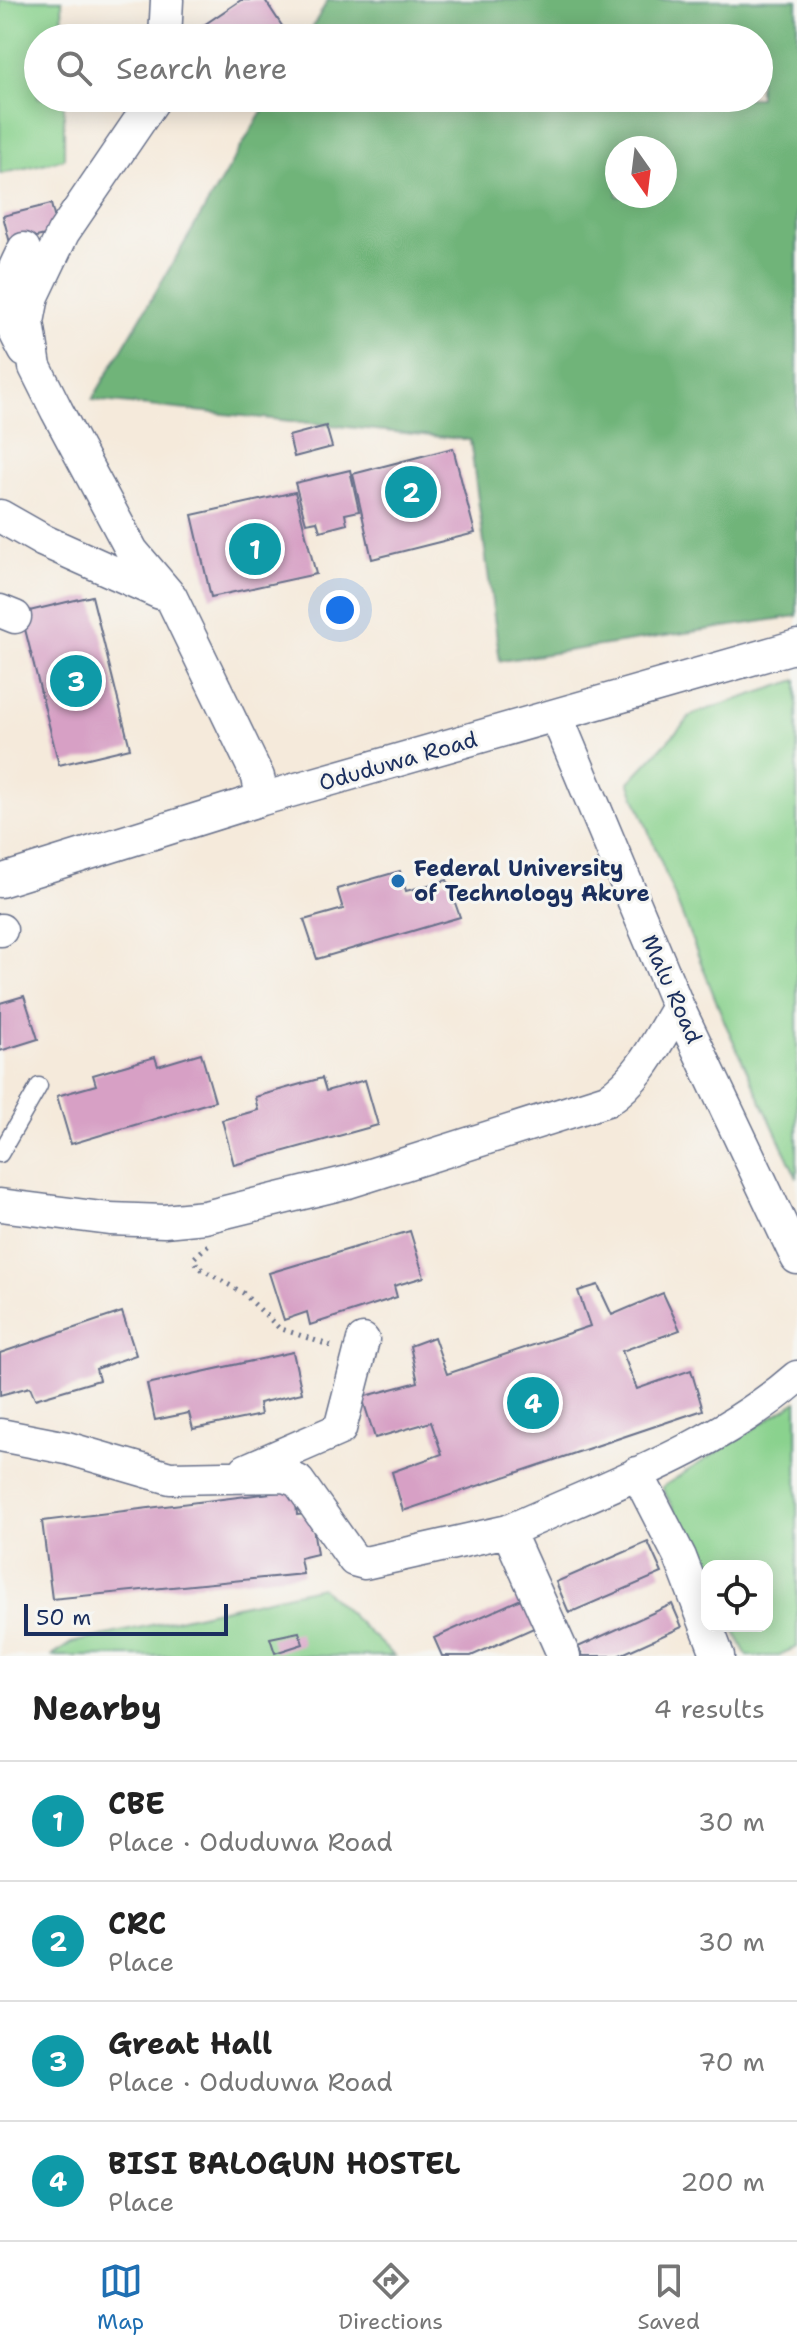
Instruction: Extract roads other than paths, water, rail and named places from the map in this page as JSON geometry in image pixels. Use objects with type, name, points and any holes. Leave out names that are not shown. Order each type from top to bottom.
[{"type":"street","points":[[166,24],[167,0]]},
{"type":"street","points":[[35,367],[28,322],[33,296],[63,233],[145,112]]},
{"type":"street","points":[[24,249],[3,292],[9,322],[132,551],[171,597],[258,777],[262,799]]},
{"type":"street","points":[[0,516],[44,541],[171,597]]},
{"type":"street","name":"Oduduwa Road","points":[[0,881],[262,799],[797,646]]},
{"type":"street","name":"Malu Road","points":[[556,715],[678,1007],[797,1258]]},
{"type":"street","points":[[4,1198],[110,1219],[164,1221],[205,1217],[430,1158],[607,1100],[626,1087],[641,1068],[678,1007]]},
{"type":"street","points":[[229,1478],[340,1429],[363,1340]]},
{"type":"street","points":[[0,1435],[67,1448],[170,1478],[284,1476],[298,1481],[354,1560],[365,1563],[508,1531],[637,1473],[766,1404],[797,1377]]},
{"type":"street","points":[[637,1473],[680,1557],[718,1656]]},
{"type":"street","points":[[508,1531],[564,1656]]},
{"type":"lane","points":[[0,1154],[39,1086]]},
{"type":"place","name":"CRC","points":[[411,492]]},
{"type":"place","name":"CBE","points":[[255,549]]},
{"type":"place","name":"Great Hall","points":[[76,681]]},
{"type":"place","name":"Federal University of Technology Akure","points":[[398,881]]},
{"type":"place","name":"BISI BALOGUN HOSTEL","points":[[533,1403]]}]
